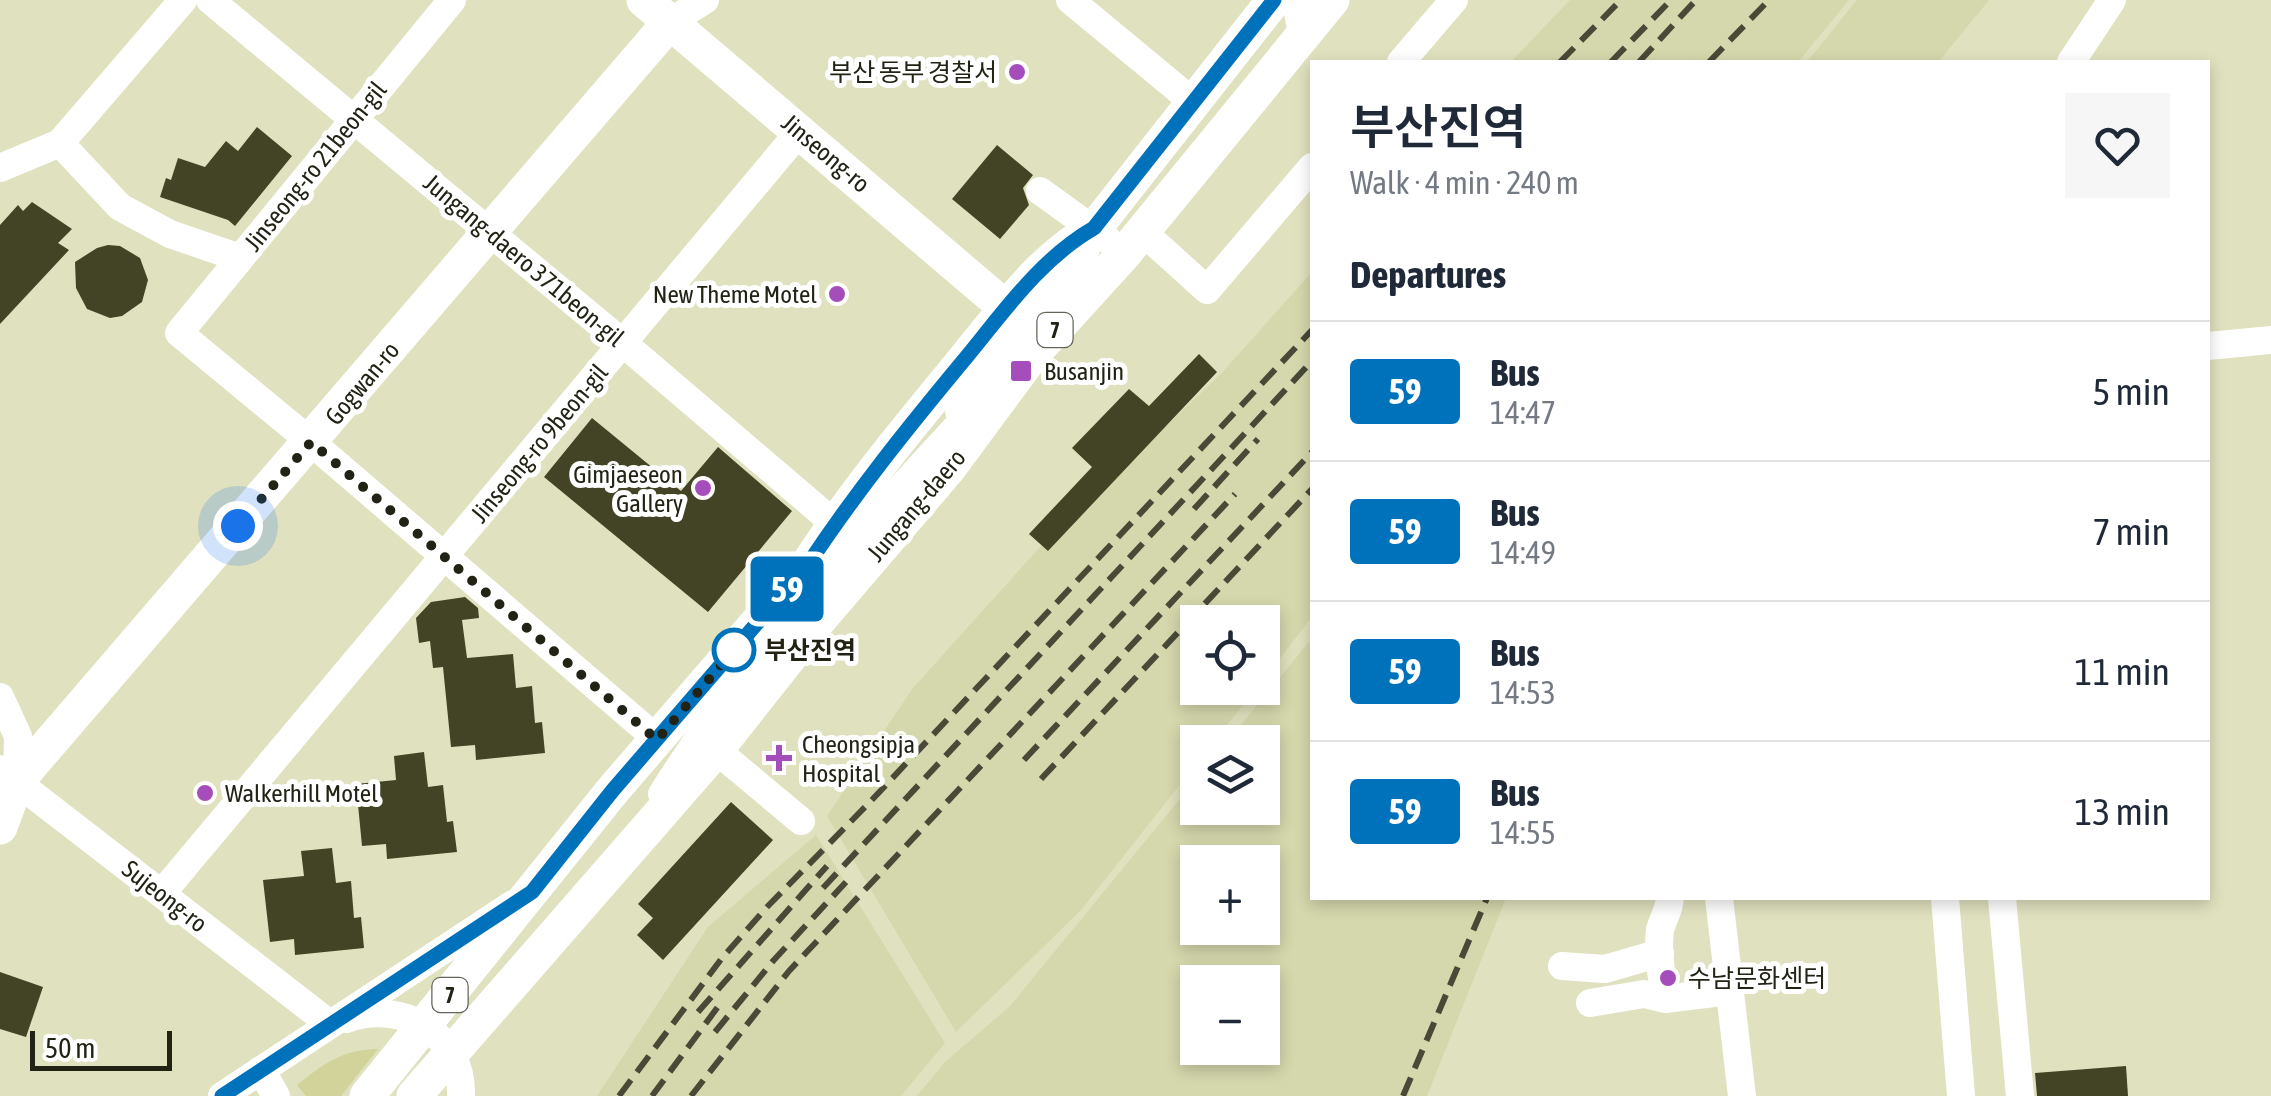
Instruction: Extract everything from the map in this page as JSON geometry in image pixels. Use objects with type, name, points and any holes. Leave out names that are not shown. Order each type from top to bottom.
[{"type":"main road","name":"Jungang-daero","points":[[367,1096],[657,740],[809,563],[834,524],[1006,308],[1063,246],[1094,228],[1274,0]]},
{"type":"main road","name":"Jungang-daero","points":[[414,1096],[716,750],[948,469],[1033,354],[1134,243],[1299,17],[1332,0]]},
{"type":"main road","name":"Jinseong-ro","points":[[657,11],[1006,308]]},
{"type":"main road","name":"Gogwan-ro","points":[[0,827],[9,775],[311,442],[490,232],[657,11]]},
{"type":"street","points":[[0,168],[60,143],[183,0]]},
{"type":"street","name":"Jungang-daero 371beon-gil","points":[[210,0],[834,524]]},
{"type":"street","name":"Jinseong-ro 21beon-gil","points":[[311,442],[179,333],[452,0]]},
{"type":"street","name":"Gogwan-ro","points":[[657,11],[705,0]]},
{"type":"street","points":[[1070,0],[1192,101]]},
{"type":"street","points":[[1299,17],[1312,0]]},
{"type":"street","points":[[1403,60],[1454,0]]},
{"type":"street","points":[[2072,60],[2112,0]]},
{"type":"street","name":"Jinseong-ro 9beon-gil","points":[[162,894],[800,130]]},
{"type":"street","points":[[60,143],[120,207],[170,234],[240,258]]},
{"type":"street","points":[[1040,192],[1094,228],[1134,243],[1207,290],[1310,169]]},
{"type":"street","points":[[809,563],[925,452],[1080,264],[1094,228]]},
{"type":"street","points":[[2210,346],[2271,340]]},
{"type":"street","points":[[624,855],[706,724],[836,559],[980,402],[1033,354]]},
{"type":"street","points":[[311,442],[657,740]]},
{"type":"street","points":[[0,698],[18,736],[9,775]]},
{"type":"street","points":[[716,750],[801,821]]},
{"type":"street","name":"Sujeong-ro","points":[[9,775],[330,1024]]},
{"type":"street","points":[[222,1096],[532,892]]},
{"type":"street","points":[[1665,999],[1660,926],[1669,912],[1670,900]]},
{"type":"street","points":[[1719,900],[1742,1096]]},
{"type":"street","points":[[1945,900],[1961,1096]]},
{"type":"street","points":[[2002,900],[2020,1096]]},
{"type":"street","points":[[1562,966],[1605,969],[1660,953]]},
{"type":"street","points":[[1590,1002],[1644,994],[1665,999],[1730,990]]},
{"type":"street","points":[[330,1024],[358,1014],[390,1013],[412,1018],[452,1052],[462,1078],[461,1096]]},
{"type":"street","points":[[261,1070],[276,1096]]},
{"type":"shaded area","points":[[1570,0],[1849,0],[1800,60],[1513,60]]},
{"type":"shaded area","points":[[1857,0],[1989,0],[1940,60],[1809,60]]},
{"type":"shaded area","points":[[1310,274],[1310,620],[1280,658],[1280,605],[1180,605],[1180,705],[1243,705],[1227,725],[1180,725],[1180,785],[1080,911],[956,1032],[827,816],[913,688],[1050,536],[1221,374]]},
{"type":"shaded area","points":[[1310,640],[1310,900],[1505,900],[1427,1096],[917,1096],[945,1062],[1010,1006],[1180,799],[1180,825],[1280,825],[1280,725],[1241,725],[1257,705],[1280,705],[1280,677]]},
{"type":"shaded area","points":[[816,835],[945,1043],[901,1096],[597,1096],[708,927]]},
{"type":"shaded area","points":[[378,1049],[341,1096],[306,1096],[297,1085],[334,1059]]},
{"type":"building","points":[[257,127],[292,156],[235,226],[228,220],[160,197],[178,158],[205,167],[226,141],[238,151]]},
{"type":"building","points":[[997,145],[1033,175],[1023,188],[1029,205],[1000,239],[952,199]]},
{"type":"building","points":[[32,202],[72,229],[58,243],[69,250],[0,324],[0,225],[18,205],[23,211]]},
{"type":"building","points":[[108,245],[120,246],[140,258],[148,280],[142,302],[122,316],[110,318],[87,309],[76,288],[75,262]]},
{"type":"building","points":[[1199,354],[1217,372],[1048,551],[1029,534],[1092,467],[1072,448],[1129,389],[1149,406]]},
{"type":"building","points":[[592,418],[681,491],[718,447],[792,511],[708,612],[544,477]]},
{"type":"building","points":[[465,597],[478,608],[479,618],[462,620],[467,658],[513,654],[516,688],[532,686],[535,723],[542,722],[545,753],[476,760],[475,745],[451,747],[443,667],[433,668],[430,641],[419,643],[416,618],[431,602]]},
{"type":"building","points":[[424,752],[428,787],[443,785],[447,822],[453,821],[457,852],[387,859],[386,844],[362,846],[356,784],[396,780],[394,756]]},
{"type":"building","points":[[731,802],[773,840],[663,960],[637,935],[653,918],[638,904]]},
{"type":"building","points":[[332,848],[336,883],[351,881],[354,918],[361,917],[364,948],[295,955],[294,939],[270,942],[263,880],[304,876],[301,851]]},
{"type":"building","points":[[0,972],[43,987],[26,1037],[0,1029]]},
{"type":"building","points":[[2126,1066],[2128,1096],[2037,1096],[2035,1073]]},
{"type":"railway","points":[[1562,60],[1621,0]]},
{"type":"railway","points":[[1613,60],[1671,0]]},
{"type":"railway","points":[[1641,60],[1696,0]]},
{"type":"railway","points":[[1711,60],[1769,0]]},
{"type":"railway","points":[[619,1096],[722,958],[767,907],[1310,332]]},
{"type":"railway","points":[[823,888],[1310,363]]},
{"type":"railway","points":[[1194,509],[1258,439]]},
{"type":"railway","points":[[1024,760],[1310,454]]},
{"type":"railway","points":[[1041,779],[1310,491]]},
{"type":"railway","points":[[691,1096],[789,971],[1235,494]]},
{"type":"railway","points":[[698,1012],[827,866]]},
{"type":"railway","points":[[715,1032],[773,961],[846,882]]},
{"type":"railway","points":[[1403,1096],[1486,900]]},
{"type":"railway","points":[[652,1096],[720,1004]]},
{"type":"bus line","name":"59","points":[[222,1096],[532,892],[613,790],[809,563],[904,432],[1006,308],[1063,246],[1094,228],[1274,0]]},
{"type":"place","name":"부산 동부 경찰서","points":[[1017,72]]},
{"type":"place","name":"New Theme Motel","points":[[837,294]]},
{"type":"place","name":"Busanjin","points":[[1021,371]]},
{"type":"place","name":"Gimjaeseon Gallery","points":[[703,488]]},
{"type":"place","name":"부산진역","points":[[734,650]]},
{"type":"place","name":"Cheongsipja Hospital","points":[[779,758]]},
{"type":"place","name":"Walkerhill Motel","points":[[205,793]]},
{"type":"place","name":"수남문화센터","points":[[1668,978]]},
{"type":"route","points":[[238,526],[311,442],[657,740],[734,650]]}]
